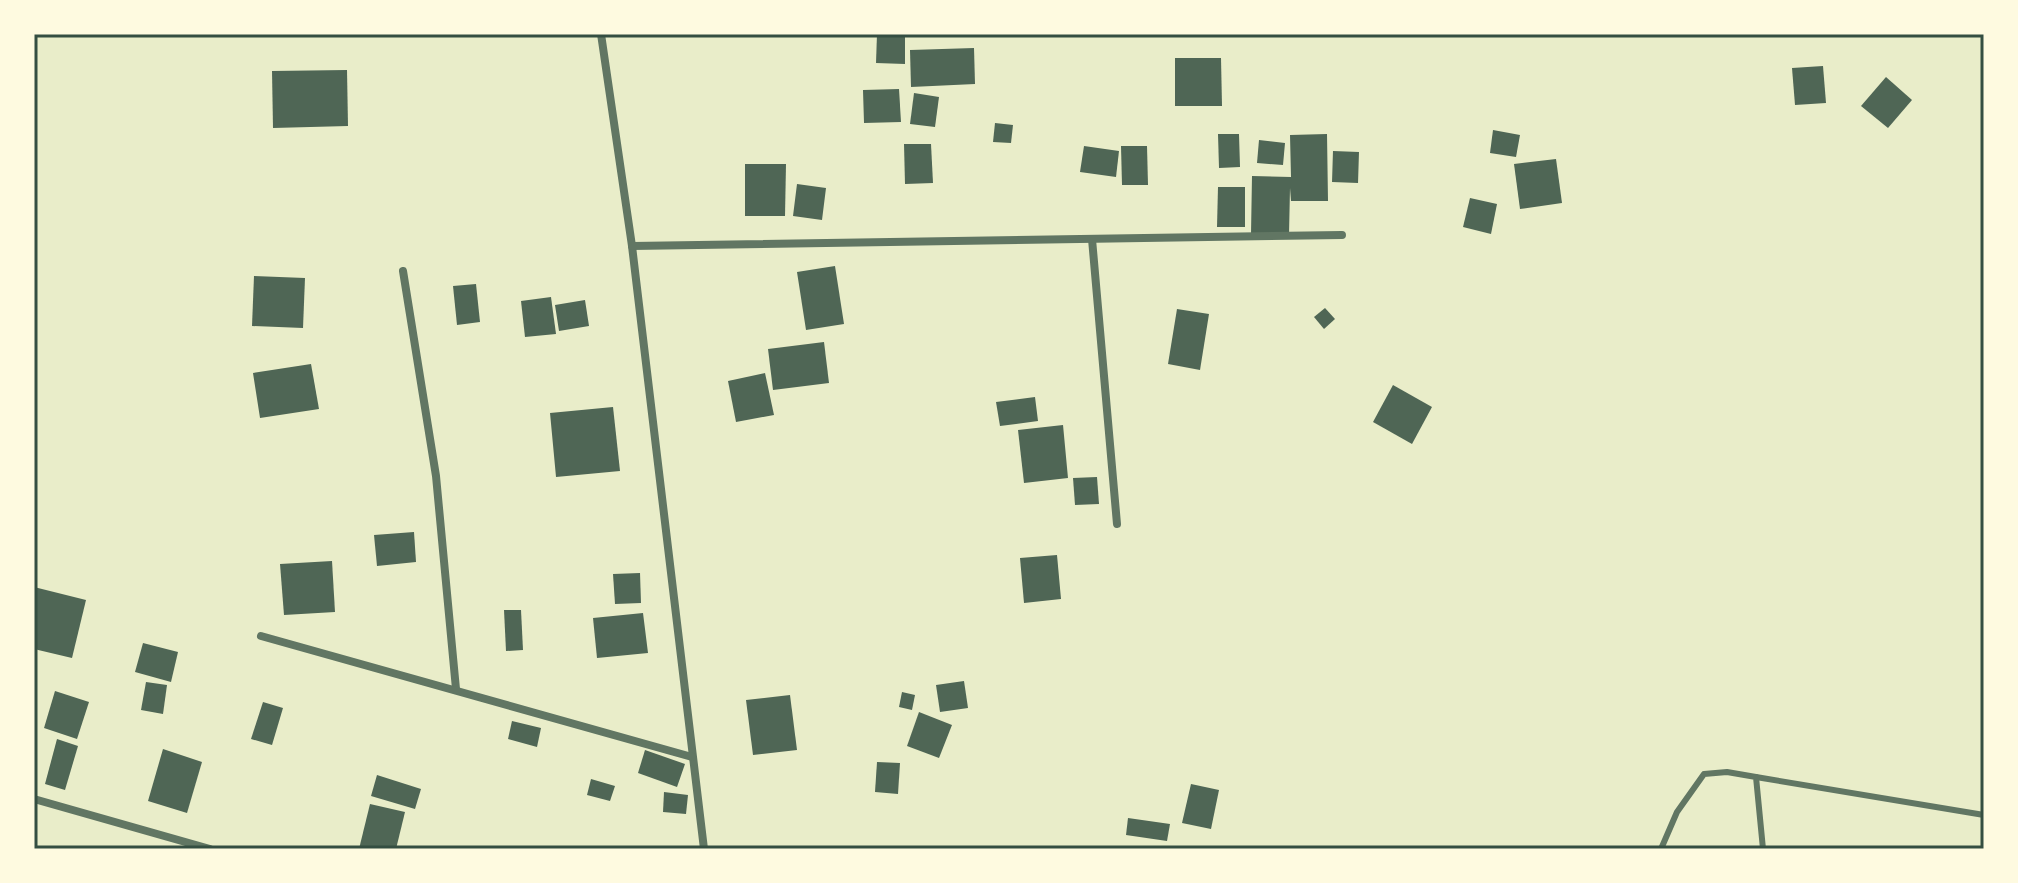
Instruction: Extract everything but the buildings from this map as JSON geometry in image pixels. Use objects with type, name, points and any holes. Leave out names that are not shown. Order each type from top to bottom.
[{"type":"street","points":[[601,34],[632,246],[704,849]]},
{"type":"street","points":[[632,246],[1342,235]]},
{"type":"street","points":[[1092,239],[1117,524]]},
{"type":"street","points":[[403,271],[436,476],[456,689]]},
{"type":"street","points":[[261,636],[692,757]]},
{"type":"street","points":[[34,799],[210,849]]},
{"type":"lane","points":[[1661,849],[1677,812],[1704,774],[1727,772],[1984,815]]},
{"type":"lane","points":[[1756,777],[1763,849]]}]
